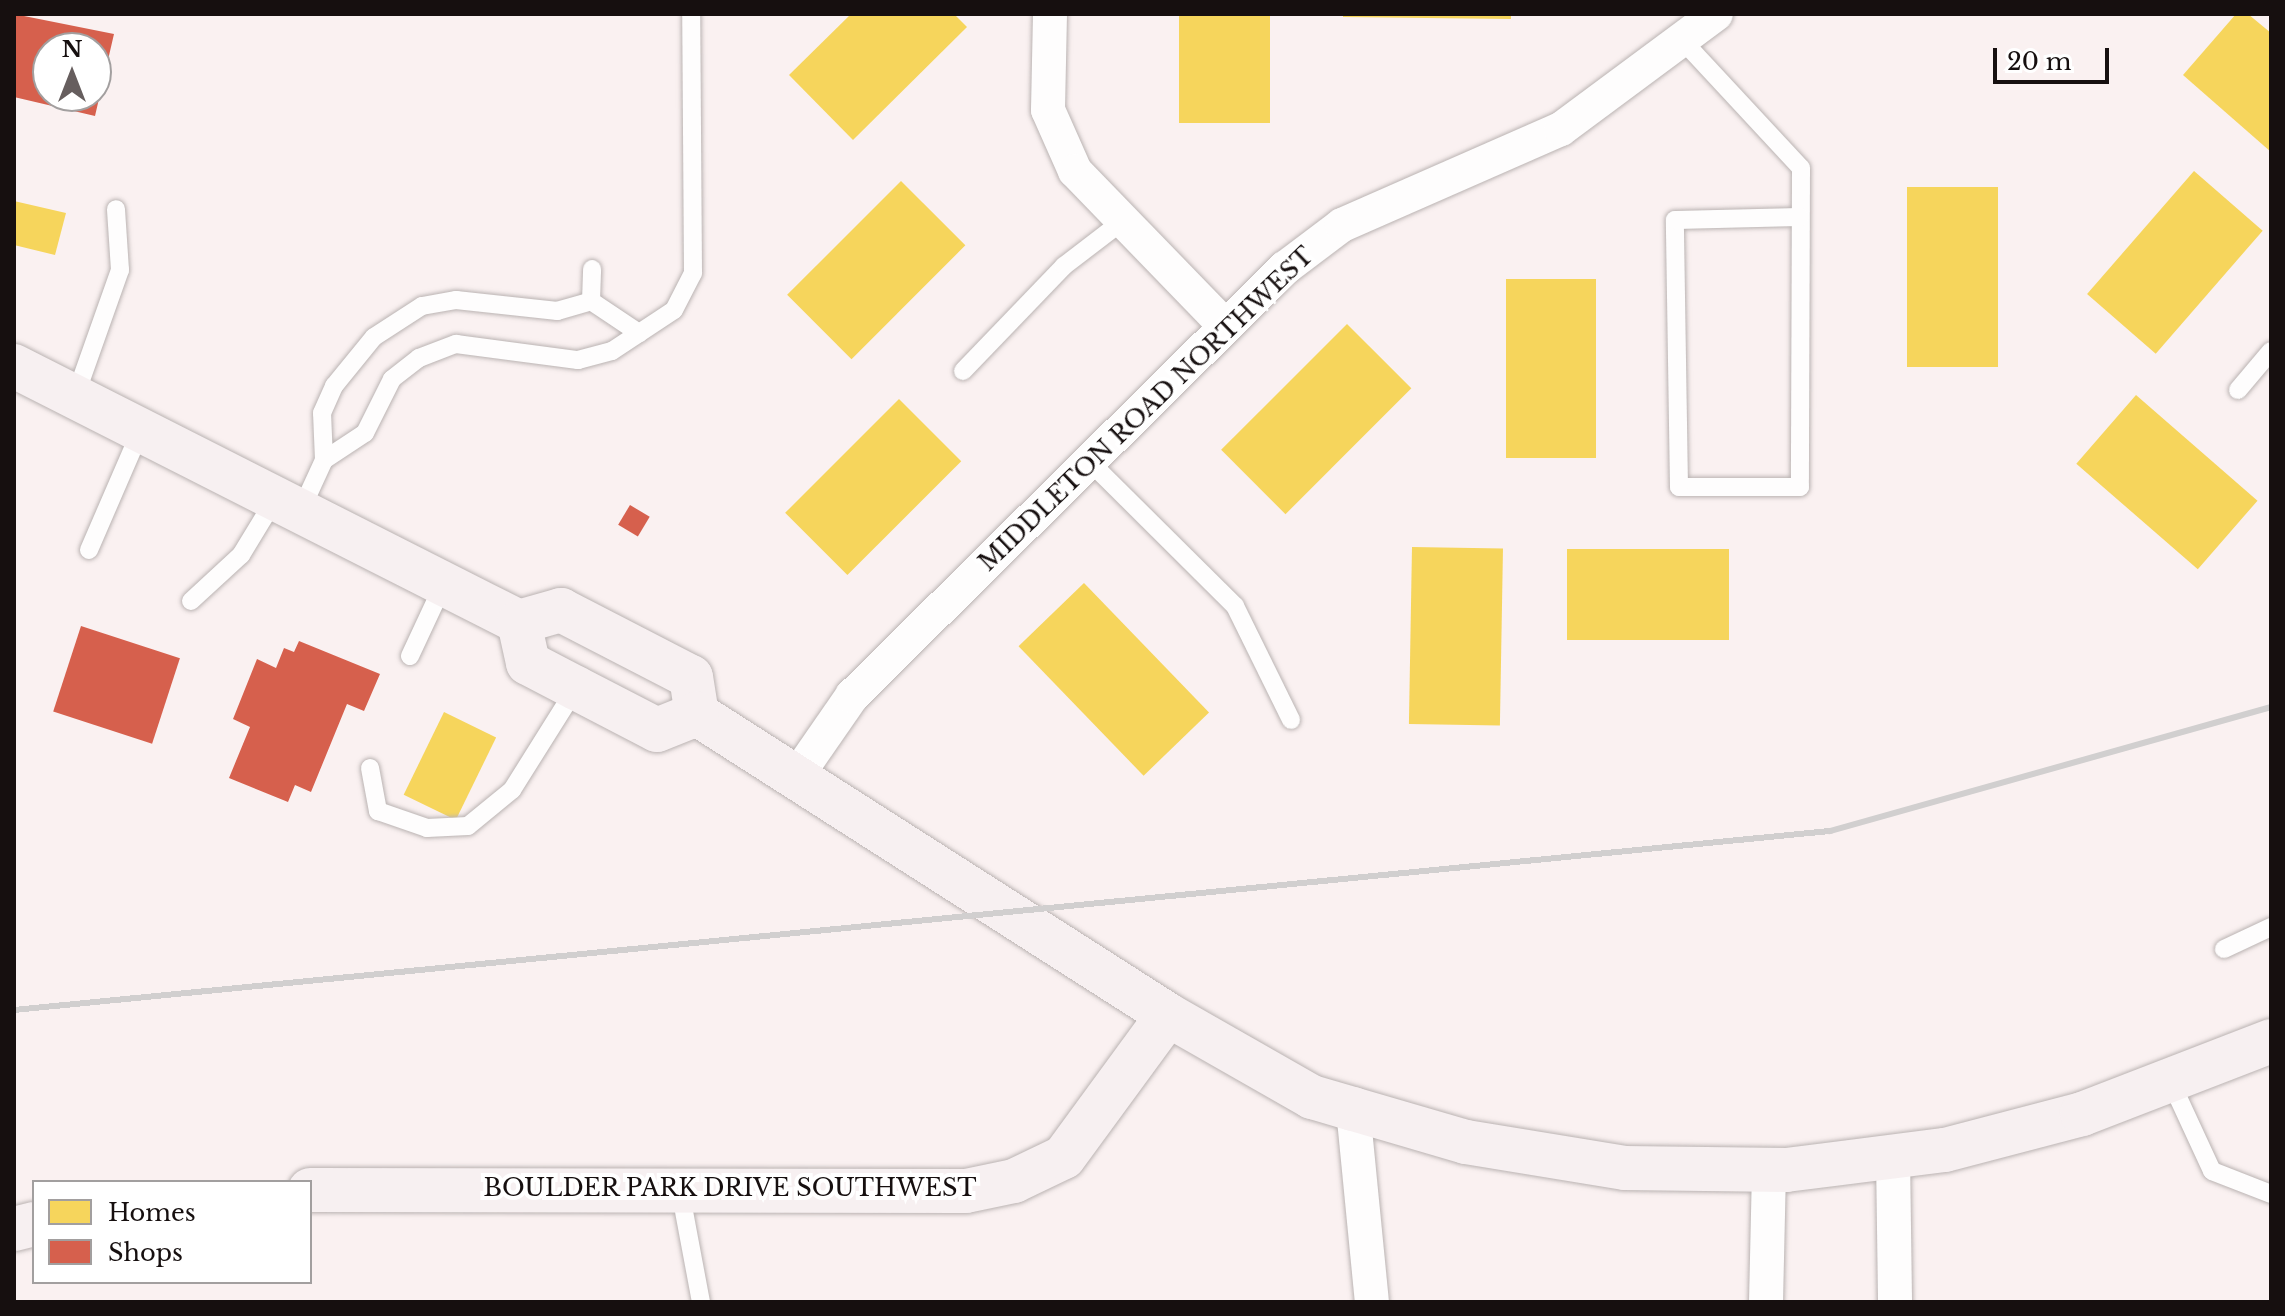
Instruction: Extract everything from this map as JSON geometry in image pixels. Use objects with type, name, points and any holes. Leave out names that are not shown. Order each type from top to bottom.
[{"type":"main road","points":[[14,366],[519,622],[561,610],[691,677],[697,714],[1168,1015],[1312,1097],[1466,1142],[1625,1168],[1769,1170],[1893,1156],[2082,1114],[2271,1041]]},
{"type":"main road","points":[[519,622],[528,663],[657,730],[697,714]]},
{"type":"main road","name":"BOULDER PARK DRIVE SOUTHWEST","points":[[312,1190],[966,1191],[1014,1181],[1064,1157],[1168,1015]]},
{"type":"street","points":[[1050,14],[1048,110],[1075,171],[1225,326]]},
{"type":"street","name":"MIDDLETON ROAD NORTHWEST","points":[[796,777],[852,696],[1225,326],[1342,225],[1561,129],[1716,14]]},
{"type":"street","points":[[1353,1109],[1372,1302]]},
{"type":"street","points":[[1893,1156],[1895,1302]]},
{"type":"street","points":[[1766,1302],[1769,1170]]},
{"type":"lane","points":[[191,601],[241,555],[324,460],[365,433],[392,379],[419,358],[456,344],[578,360],[639,333],[674,310],[693,273],[691,14]]},
{"type":"lane","points":[[1683,41],[1801,168],[1800,487],[1679,487],[1675,220],[1800,217]]},
{"type":"lane","points":[[75,397],[120,270],[116,209]]},
{"type":"lane","points":[[963,371],[1064,266],[1124,220]]},
{"type":"lane","points":[[591,301],[592,269]]},
{"type":"lane","points":[[324,460],[322,413],[334,386],[374,337],[422,306],[456,300],[557,311],[591,301]]},
{"type":"lane","points":[[591,301],[639,333]]},
{"type":"lane","points":[[2238,390],[2271,351]]},
{"type":"lane","points":[[89,550],[141,430]]},
{"type":"lane","points":[[1089,461],[1235,606],[1291,720]]},
{"type":"lane","points":[[410,656],[444,583]]},
{"type":"lane","points":[[370,768],[378,811],[427,828],[468,826],[512,790],[576,688]]},
{"type":"lane","points":[[2224,949],[2271,927]]},
{"type":"lane","points":[[2170,1080],[2212,1171],[2271,1194]]},
{"type":"lane","points":[[680,1190],[701,1302]]},
{"type":"building: Homes","points":[[851,14],[954,14],[967,27],[853,140],[789,75]]},
{"type":"building: Homes","points":[[1179,14],[1270,14],[1270,123],[1179,123]]},
{"type":"building: Homes","points":[[1343,14],[1511,14],[1511,19],[1343,17]]},
{"type":"building: Homes","points":[[2236,14],[2248,14],[2271,33],[2271,152],[2183,75]]},
{"type":"building: Homes","points":[[2194,171],[2263,231],[2156,354],[2087,294]]},
{"type":"building: Homes","points":[[901,181],[965,245],[852,359],[787,295]]},
{"type":"building: Homes","points":[[1907,187],[1998,187],[1998,367],[1907,367]]},
{"type":"building: Homes","points":[[14,201],[66,213],[55,255],[14,245]]},
{"type":"building: Homes","points":[[1506,279],[1596,279],[1596,458],[1506,458]]},
{"type":"building: Homes","points":[[1347,324],[1411,388],[1285,514],[1221,450]]},
{"type":"building: Homes","points":[[2136,395],[2258,501],[2198,569],[2076,464]]},
{"type":"building: Homes","points":[[899,399],[961,461],[847,575],[785,513]]},
{"type":"building: Homes","points":[[1412,547],[1503,549],[1500,726],[1409,724]]},
{"type":"building: Homes","points":[[1567,549],[1729,549],[1729,640],[1567,640]]},
{"type":"building: Homes","points":[[1084,583],[1209,712],[1144,776],[1019,646]]},
{"type":"building: Homes","points":[[444,712],[496,737],[456,820],[404,795]]},
{"type":"building: Shops","points":[[14,14],[104,32],[32,32],[32,101],[14,97]]},
{"type":"building: Shops","points":[[630,505],[650,517],[638,537],[618,525]]},
{"type":"building: Shops","points":[[81,626],[180,658],[152,744],[53,712]]},
{"type":"building: Shops","points":[[299,641],[380,674],[364,711],[347,704],[311,792],[295,785],[288,802],[229,778],[250,727],[233,719],[257,659],[276,668],[284,648],[294,652]]},
{"type":"railway","points":[[14,1010],[1830,831],[2271,707]]}]
